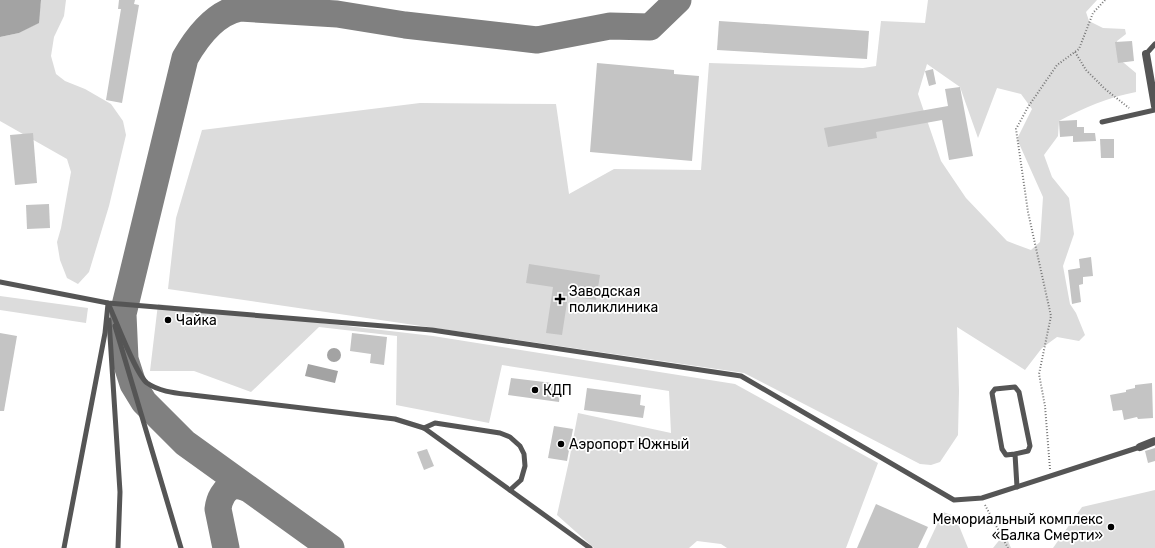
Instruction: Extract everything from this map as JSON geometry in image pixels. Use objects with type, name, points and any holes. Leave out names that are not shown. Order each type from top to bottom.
[{"type":"street","points":[[1146,54],[1155,106]]},
{"type":"street","points":[[1140,447],[1155,441]]},
{"type":"lane","points":[[1146,54],[1155,44]]},
{"type":"lane","points":[[1102,122],[1155,110]]},
{"type":"lane","points":[[0,282],[108,303],[432,330],[741,376],[954,500],[982,498],[1140,447]]},
{"type":"lane","points":[[108,303],[134,364],[146,382],[161,390],[395,419],[424,428],[590,548]]},
{"type":"lane","points":[[64,548],[105,334],[108,303]]},
{"type":"lane","points":[[108,303],[120,492],[118,548]]},
{"type":"lane","points":[[108,303],[180,548]]},
{"type":"lane","points":[[1015,387],[1019,392],[1030,446],[1028,451],[1015,454],[1006,454],[1002,449],[992,394],[995,389],[1015,387]]},
{"type":"lane","points":[[424,428],[435,422],[500,433],[510,438],[520,446],[524,454],[525,466],[521,480],[510,490]]},
{"type":"lane","points":[[1015,454],[1017,487]]},
{"type":"path","points":[[1051,476],[1045,406],[1039,374],[1051,316],[1028,212],[1016,129],[1028,107],[1057,65],[1079,49],[1093,13],[1105,0]]},
{"type":"path","points":[[1075,52],[1086,70],[1136,114]]},
{"type":"path","points":[[982,498],[1008,548]]},
{"type":"shaded area","points":[[0,0],[41,0],[39,23],[19,33],[0,37]]},
{"type":"shaded area","points":[[41,0],[66,0],[64,16],[54,37],[51,56],[56,74],[65,81],[85,89],[111,104],[123,121],[126,135],[109,206],[89,272],[78,284],[67,278],[60,260],[57,242],[71,172],[67,159],[0,121],[0,37],[19,33],[38,23]]},
{"type":"shaded area","points":[[928,0],[1097,0],[1086,12],[1089,21],[1103,28],[1125,29],[1126,34],[1117,41],[1118,58],[1136,73],[1136,92],[1096,104],[1059,121],[1058,136],[1044,155],[1052,177],[1069,198],[1074,234],[1063,266],[1070,304],[1076,313],[1085,335],[1079,341],[1057,337],[1042,348],[1025,370],[957,327],[959,391],[958,435],[940,462],[931,465],[920,464],[744,373],[168,289],[176,218],[202,130],[420,103],[556,104],[569,194],[614,169],[701,170],[709,63],[863,68],[876,66],[881,21],[925,23]],"holes":[[[927,64],[960,87],[978,138],[997,88],[1021,94],[1032,109],[1017,139],[1043,197],[1040,242],[1031,250],[1007,241],[966,198],[941,161],[918,94]]]},
{"type":"shaded area","points":[[0,296],[88,308],[86,323],[0,310]]},
{"type":"shaded area","points":[[158,304],[433,336],[735,384],[878,463],[846,548],[727,548],[721,544],[697,541],[689,548],[594,548],[557,515],[578,413],[671,433],[669,391],[502,365],[489,423],[396,405],[397,336],[319,327],[251,392],[194,371],[150,371]]},
{"type":"shaded area","points":[[331,348],[337,348],[341,352],[341,358],[337,362],[331,362],[327,358],[327,352]]},
{"type":"shaded area","points":[[308,364],[338,371],[335,383],[305,376]]},
{"type":"shaded area","name":"Мемориальный комплекс «Балка Смерти»","points":[[1155,490],[1155,548],[1053,548],[1082,507]]},
{"type":"shaded area","points":[[943,512],[955,516],[968,548],[926,548]]},
{"type":"shaded area","points":[[1001,538],[1008,541],[1011,548],[993,548]]},
{"type":"building","points":[[119,0],[135,0],[134,4],[139,5],[122,103],[106,100],[121,9],[118,9]]},
{"type":"building","points":[[719,21],[869,31],[867,59],[717,50]]},
{"type":"building","points":[[1132,41],[1134,61],[1118,63],[1115,42]]},
{"type":"building","points":[[597,63],[674,70],[674,74],[699,76],[692,161],[590,152]]},
{"type":"building","points":[[933,69],[936,84],[929,86],[925,71]]},
{"type":"building","points":[[960,87],[973,156],[949,160],[942,120],[876,132],[877,138],[828,147],[824,128],[948,106],[945,89]]},
{"type":"building","points":[[1077,120],[1077,127],[1084,127],[1084,133],[1095,133],[1096,141],[1073,142],[1073,136],[1060,137],[1059,121]]},
{"type":"building","points":[[33,133],[37,183],[15,185],[10,135]]},
{"type":"building","points":[[1100,139],[1114,139],[1114,158],[1101,158]]},
{"type":"building","points":[[49,204],[50,228],[27,229],[26,205]]},
{"type":"building","points":[[1091,257],[1093,276],[1083,277],[1083,284],[1079,285],[1081,302],[1072,304],[1068,270],[1080,268],[1079,259]]},
{"type":"building","name":"Заводская поликлиника","points":[[529,264],[600,275],[596,300],[568,296],[562,335],[546,333],[553,287],[526,283]]},
{"type":"building","points":[[0,333],[17,336],[4,411],[0,411]]},
{"type":"building","points":[[352,333],[387,337],[384,365],[370,363],[371,354],[350,351]]},
{"type":"building","name":"КДП","points":[[511,378],[561,384],[559,402],[508,395]]},
{"type":"building","points":[[1152,383],[1153,418],[1138,419],[1137,417],[1124,420],[1122,410],[1113,411],[1110,395],[1126,392],[1126,390],[1135,388],[1135,385]]},
{"type":"building","points":[[587,388],[641,395],[640,405],[645,406],[643,418],[584,410]]},
{"type":"building","name":"Аэропорт Южный","points":[[554,426],[573,429],[567,461],[548,458]]},
{"type":"building","points":[[1155,448],[1155,461],[1148,463],[1145,451]]},
{"type":"building","points":[[427,449],[434,466],[424,470],[417,452]]},
{"type":"building","points":[[876,504],[928,527],[918,548],[857,548]]},
{"type":"taxiway","points":[[331,548],[185,443],[144,402],[133,384],[125,359],[123,314],[185,58],[195,42],[215,20],[240,8],[337,14],[405,25],[537,40],[610,26],[650,27],[678,0]]},
{"type":"taxiway","points":[[226,548],[218,509],[220,502],[223,495],[230,487],[237,486],[247,488]]},
{"type":"place","name":"Заводская поликлиника","points":[[560,299]]},
{"type":"place","name":"Чайка","points":[[168,320]]},
{"type":"place","name":"КДП","points":[[535,390]]},
{"type":"place","name":"Аэропорт Южный","points":[[561,444]]},
{"type":"place","name":"Мемориальный комплекс «Балка Смерти»","points":[[1111,527]]}]
